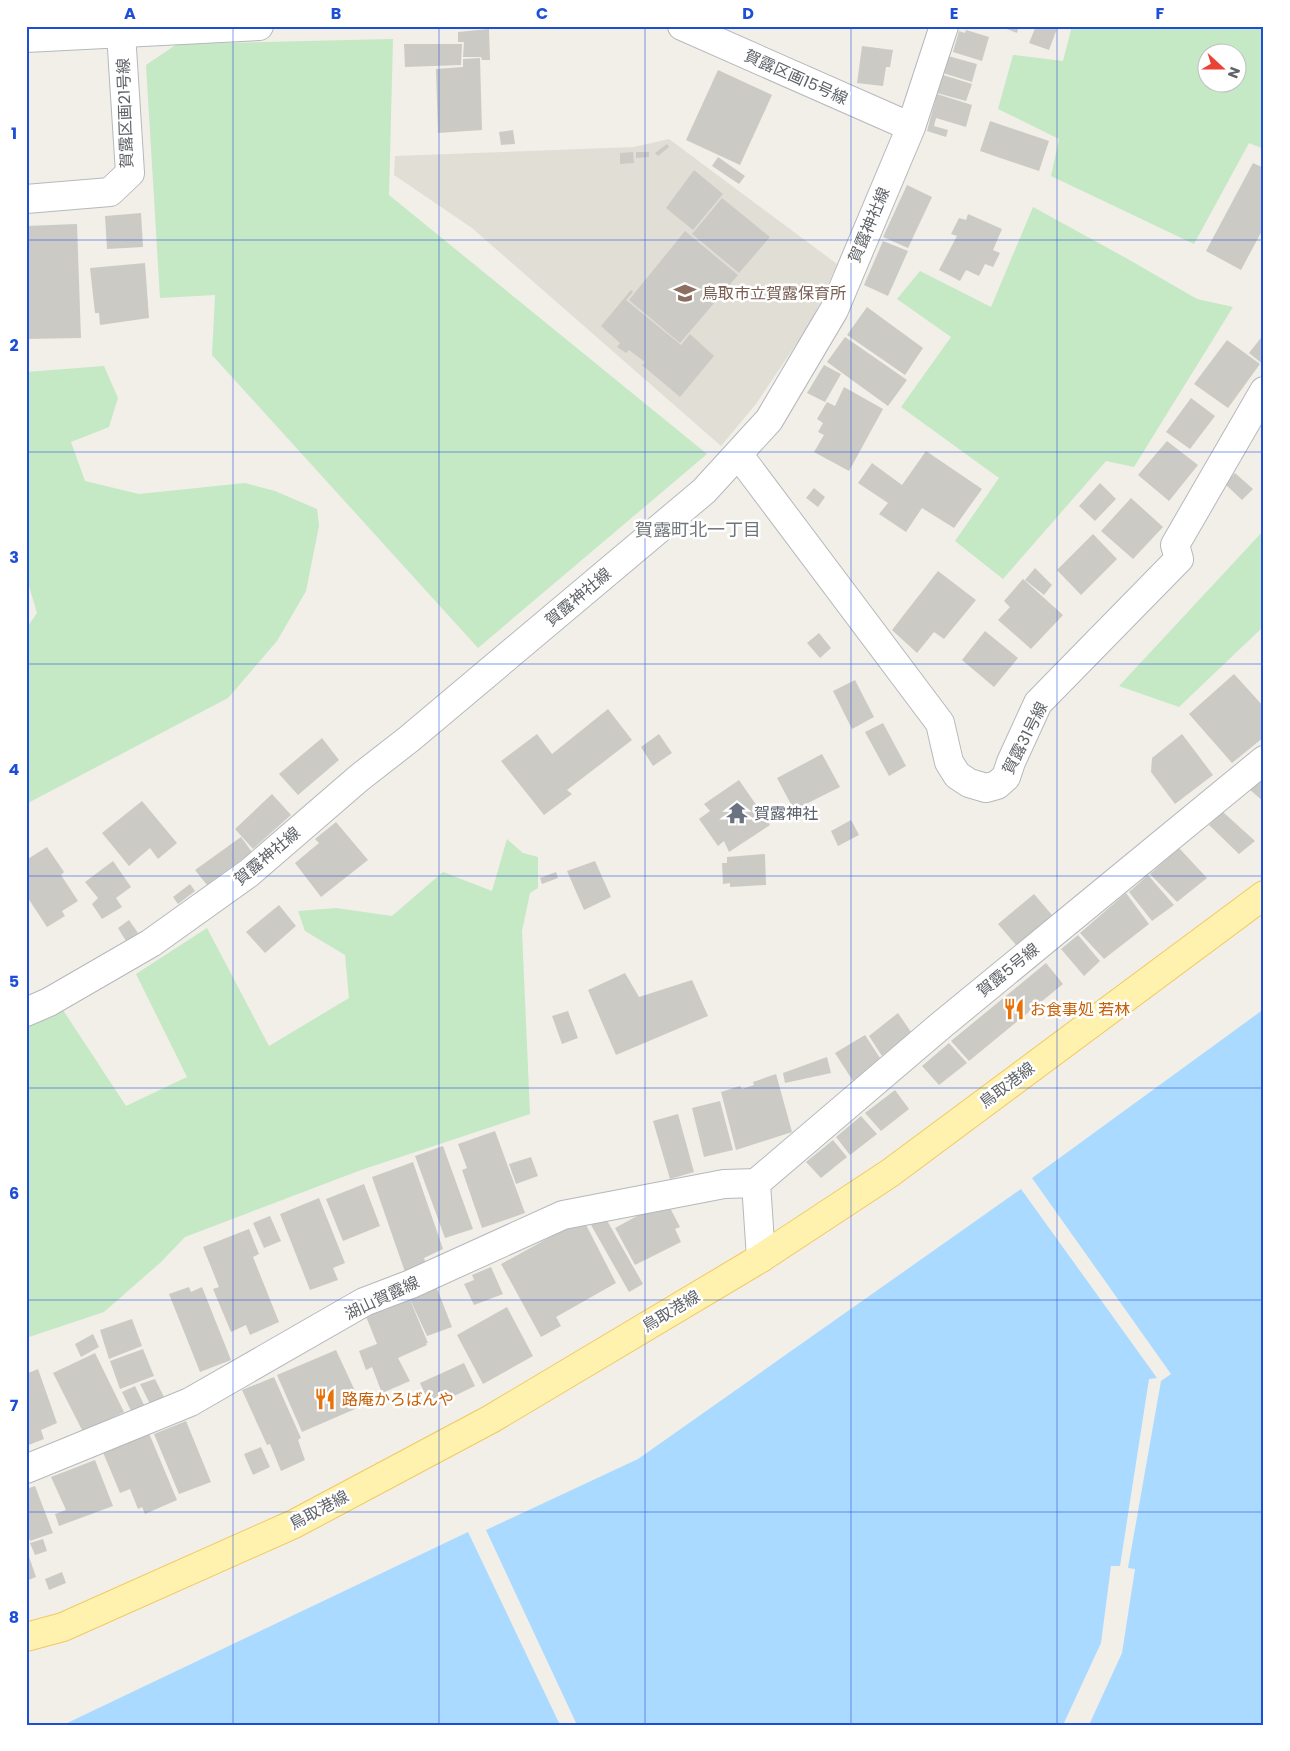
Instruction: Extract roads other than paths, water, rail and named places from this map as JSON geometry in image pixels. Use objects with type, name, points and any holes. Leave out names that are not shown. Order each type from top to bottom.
[{"type":"main road","name":"鳥取港線","points":[[26,1636],[63,1627],[294,1524],[491,1419],[761,1258],[890,1173],[1264,895]]},
{"type":"street","points":[[26,38],[259,26]]},
{"type":"street","name":"賀露区画15号線","points":[[682,26],[911,127]]},
{"type":"street","name":"賀露神社線","points":[[26,1012],[49,1002],[151,943],[248,873],[359,778],[704,491],[769,420],[834,310],[911,127],[944,26]]},
{"type":"street","name":"賀露区画21号線","points":[[26,199],[110,192],[130,173],[122,33]]},
{"type":"street","name":"賀露31号線","points":[[738,454],[940,723],[949,762],[957,775],[969,783],[986,788],[997,785],[1006,777],[1038,703],[1179,559],[1175,544],[1264,391]]},
{"type":"street","name":"賀露5号線","points":[[756,1183],[939,1027],[1264,760]]},
{"type":"street","points":[[756,1183],[761,1258]]},
{"type":"street","name":"湖山賀露線","points":[[26,1469],[190,1402],[364,1302],[411,1284],[563,1215],[724,1184],[756,1183]]},
{"type":"water","points":[[1264,1009],[1264,1725],[1089,1725],[1122,1653],[1135,1569],[1128,1568],[1161,1381],[1171,1374],[1032,1178]]},
{"type":"water","points":[[1021,1189],[1157,1378],[1149,1379],[1120,1566],[1111,1566],[1101,1643],[1063,1725],[577,1725],[486,1530],[638,1459]]},
{"type":"water","points":[[468,1532],[560,1725],[63,1725]]},
{"type":"place","name":"鳥取市立賀露保育所","points":[[685,293]]},
{"type":"place","name":"賀露神社","points":[[737,813]]},
{"type":"place","name":"お食事処 若林","points":[[1014,1009]]},
{"type":"place","name":"路庵かろばんや","points":[[325,1399]]},
{"type":"district","name":"賀露町北一丁目","points":[[698,529]]}]
